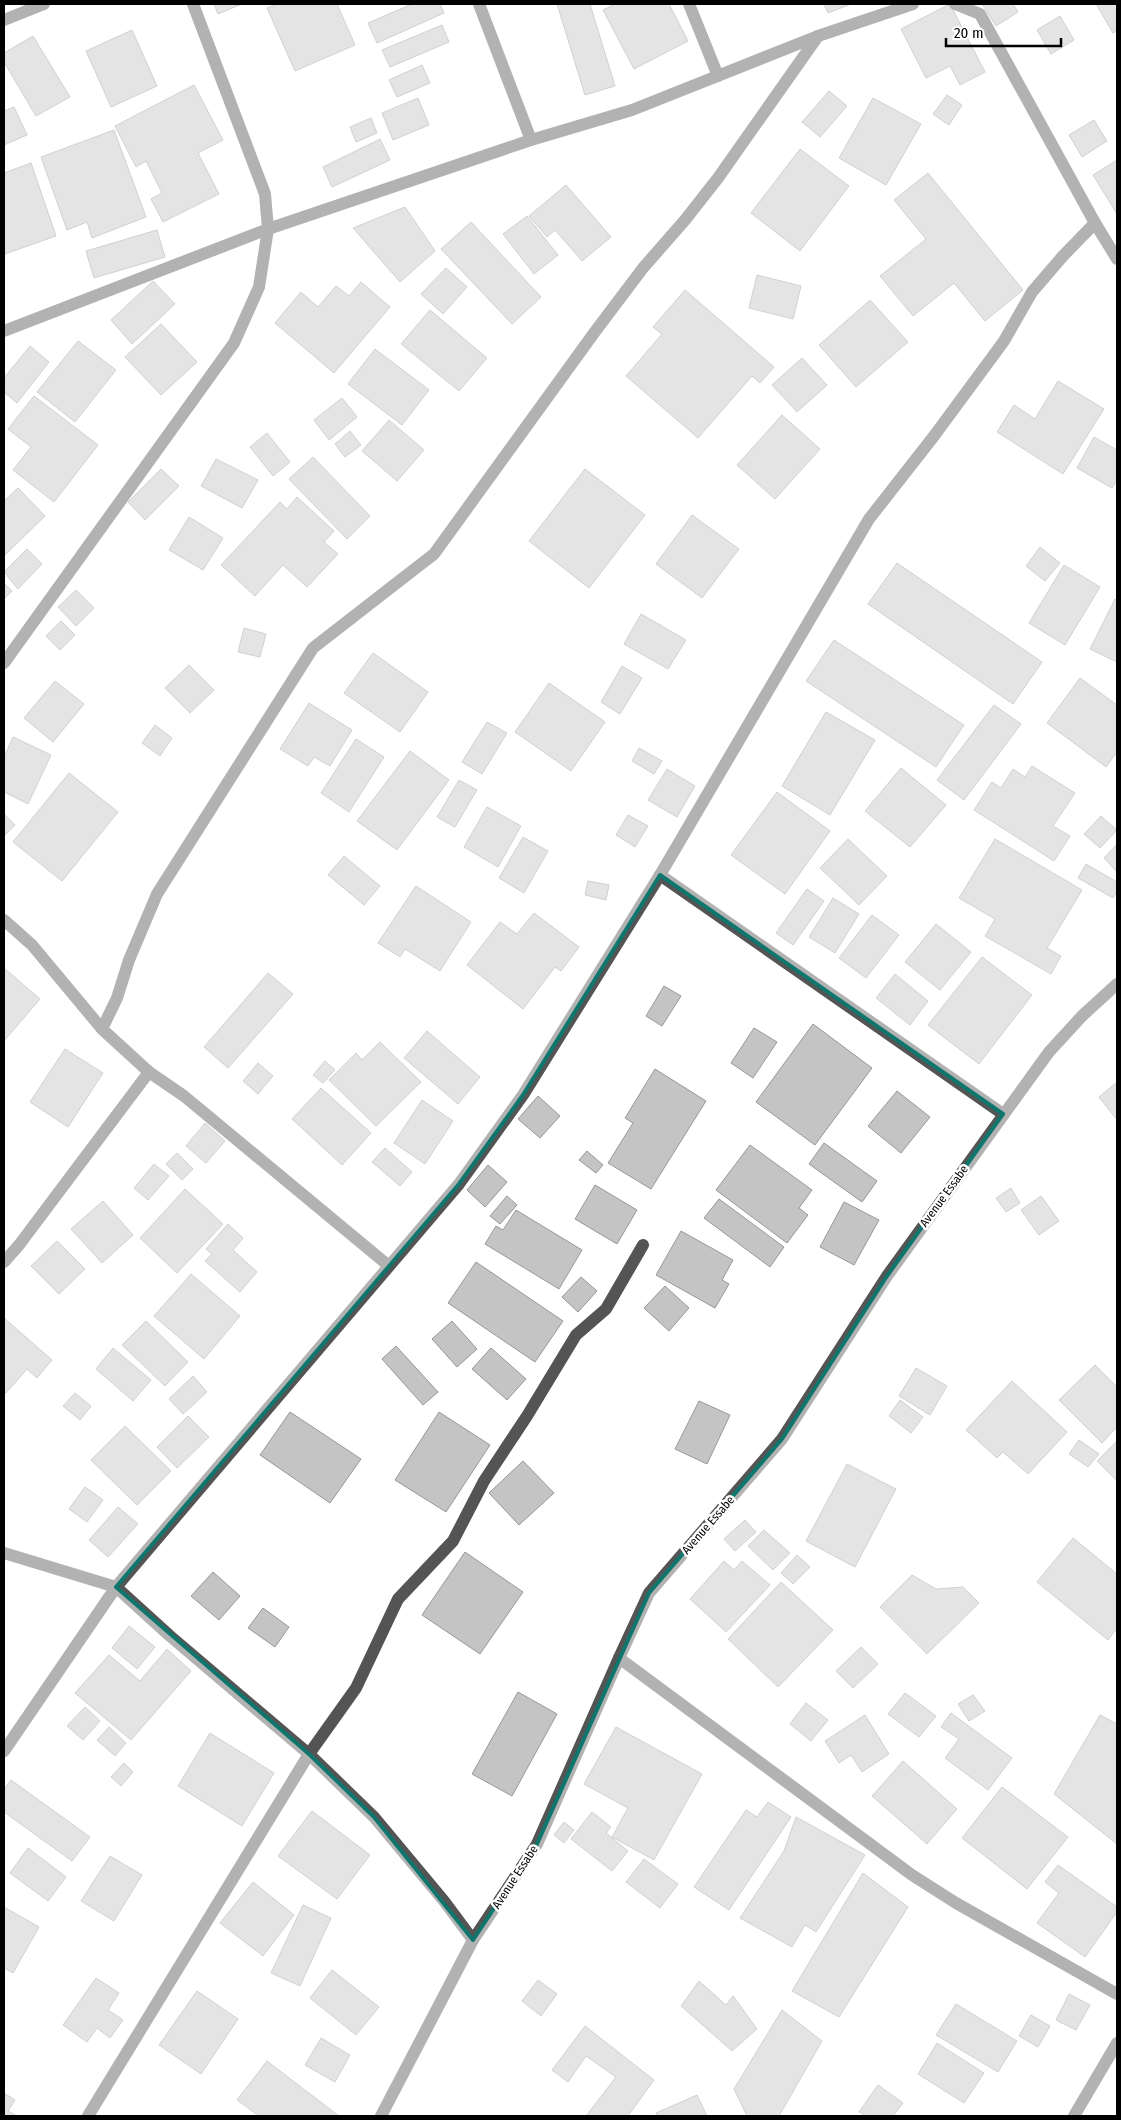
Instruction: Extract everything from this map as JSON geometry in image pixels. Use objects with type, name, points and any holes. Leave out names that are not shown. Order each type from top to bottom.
[{"type":"street","points":[[4,20],[44,4]]},
{"type":"street","points":[[4,663],[234,343],[260,288],[268,229],[265,194],[193,4]]},
{"type":"street","points":[[479,4],[531,140]]},
{"type":"street","points":[[689,4],[718,76]]},
{"type":"street","points":[[4,331],[268,229],[531,140],[632,110],[818,36],[913,4]]},
{"type":"street","points":[[955,4],[980,14],[1095,223],[1117,259]]},
{"type":"street","points":[[102,1029],[157,894],[313,648],[434,554],[643,268],[685,220],[718,178],[818,36]]},
{"type":"street","points":[[4,1751],[116,1587],[459,1184],[523,1095],[660,875],[869,519],[934,436],[1004,341],[1032,292],[1095,223]]},
{"type":"street","points":[[660,875],[1003,1114]]},
{"type":"street","points":[[4,920],[32,945],[102,1029],[149,1072],[184,1096],[389,1266]]},
{"type":"street","name":"Avenue Essabe","points":[[381,2116],[473,1940],[537,1844],[618,1658],[650,1593],[782,1439],[887,1276],[1049,1052],[1082,1016],[1117,984]]},
{"type":"street","points":[[4,1262],[19,1245],[149,1072]]},
{"type":"street","points":[[88,2116],[309,1754],[356,1688],[398,1598],[453,1541],[484,1481],[527,1416],[576,1335],[606,1309],[644,1245]]},
{"type":"street","points":[[4,1553],[116,1587],[170,1636],[309,1754],[374,1818],[444,1900],[473,1940]]},
{"type":"street","points":[[618,1658],[912,1875],[956,1903],[1117,1994]]},
{"type":"street","points":[[1074,2116],[1117,2043]]},
{"type":"highlighted area","points":[[660,875],[1003,1114],[887,1276],[782,1439],[649,1593],[537,1844],[473,1940],[374,1817],[309,1754],[116,1587],[459,1184],[523,1095]]},
{"type":"building","points":[[214,4],[242,4],[218,14]]},
{"type":"building","points":[[277,4],[337,4],[355,45],[295,71],[267,8]]},
{"type":"building","points":[[412,4],[440,4],[444,13],[377,43],[368,23]]},
{"type":"building","points":[[557,4],[590,4],[615,86],[585,95]]},
{"type":"building","points":[[615,4],[669,4],[688,41],[634,69],[603,10]]},
{"type":"building","points":[[824,4],[851,4],[828,13]]},
{"type":"building","points":[[950,4],[985,72],[960,85],[950,66],[926,78],[901,29]]},
{"type":"building","points":[[982,4],[1013,4],[1018,12],[996,26]]},
{"type":"building","points":[[1096,4],[1117,4],[1117,31],[1113,33]]},
{"type":"building","points":[[1060,16],[1074,40],[1051,54],[1037,30]]},
{"type":"building","points":[[442,25],[449,42],[390,67],[382,50]]},
{"type":"building","points":[[132,30],[157,86],[111,107],[86,51]]},
{"type":"building","points":[[33,36],[70,97],[36,116],[4,62],[4,53]]},
{"type":"building","points":[[422,65],[430,83],[397,97],[389,80]]},
{"type":"building","points":[[194,85],[223,140],[198,153],[219,194],[163,222],[151,199],[162,193],[146,161],[136,167],[115,126]]},
{"type":"building","points":[[829,91],[847,106],[820,137],[802,122]]},
{"type":"building","points":[[947,95],[962,105],[949,125],[933,114]]},
{"type":"building","points":[[418,98],[429,125],[393,140],[382,113]]},
{"type":"building","points":[[873,98],[921,124],[886,185],[839,158]]},
{"type":"building","points":[[14,107],[27,135],[4,145],[4,111]]},
{"type":"building","points":[[371,118],[377,133],[356,142],[350,127]]},
{"type":"building","points":[[1094,120],[1107,141],[1082,157],[1069,135]]},
{"type":"building","points":[[114,130],[146,217],[92,238],[87,222],[67,230],[41,157]]},
{"type":"building","points":[[380,139],[390,160],[332,187],[323,167]]},
{"type":"building","points":[[800,149],[849,186],[800,251],[751,213]]},
{"type":"building","points":[[1117,160],[1117,214],[1093,175]]},
{"type":"building","points":[[31,163],[56,236],[5,254],[4,173]]},
{"type":"building","points":[[928,173],[1023,290],[985,321],[954,283],[913,316],[880,276],[926,239],[894,200]]},
{"type":"building","points":[[566,185],[611,237],[582,261],[555,230],[547,237],[529,216]]},
{"type":"building","points":[[405,207],[435,251],[400,282],[353,228]]},
{"type":"building","points":[[527,216],[558,255],[534,274],[503,234]]},
{"type":"building","points":[[471,222],[541,297],[512,324],[441,249]]},
{"type":"building","points":[[157,230],[165,257],[94,278],[86,251]]},
{"type":"building","points":[[446,268],[467,287],[443,314],[421,294]]},
{"type":"building","points":[[757,275],[801,286],[793,319],[749,308]]},
{"type":"building","points":[[153,281],[175,304],[132,344],[111,320]]},
{"type":"building","points":[[361,282],[390,307],[334,373],[275,323],[301,292],[318,307],[336,286],[349,296]]},
{"type":"building","points":[[685,290],[774,367],[760,383],[752,376],[698,438],[626,376],[662,334],[653,327]]},
{"type":"building","points":[[870,300],[908,342],[856,387],[819,345]]},
{"type":"building","points":[[430,310],[487,358],[459,391],[401,344]]},
{"type":"building","points":[[161,324],[197,362],[161,395],[125,357]]},
{"type":"building","points":[[78,341],[116,370],[75,422],[37,392]]},
{"type":"building","points":[[30,346],[49,362],[17,403],[4,392],[4,378]]},
{"type":"building","points":[[375,349],[429,390],[402,425],[348,384]]},
{"type":"building","points":[[802,358],[827,385],[797,412],[772,385]]},
{"type":"building","points":[[1058,381],[1104,409],[1063,474],[997,432],[1014,405],[1035,419]]},
{"type":"building","points":[[34,396],[98,445],[54,502],[13,470],[31,447],[8,429]]},
{"type":"building","points":[[342,398],[357,417],[329,440],[314,420]]},
{"type":"building","points":[[782,415],[820,449],[775,499],[737,465]]},
{"type":"building","points":[[389,420],[424,450],[397,481],[362,451]]},
{"type":"building","points":[[350,431],[361,445],[345,457],[335,444]]},
{"type":"building","points":[[267,433],[290,462],[273,476],[250,447]]},
{"type":"building","points":[[1094,437],[1117,450],[1117,479],[1112,488],[1077,468]]},
{"type":"building","points":[[313,457],[370,516],[347,539],[289,479]]},
{"type":"building","points":[[216,459],[258,480],[242,508],[201,486]]},
{"type":"building","points":[[161,469],[179,486],[145,520],[128,502]]},
{"type":"building","points":[[585,469],[645,515],[589,588],[529,541]]},
{"type":"building","points":[[18,488],[45,516],[4,556],[4,499]]},
{"type":"building","points":[[297,497],[334,531],[324,542],[338,554],[307,587],[283,565],[255,596],[221,565],[280,502],[287,509]]},
{"type":"building","points":[[692,515],[739,549],[702,598],[656,564]]},
{"type":"building","points":[[189,517],[223,538],[203,570],[169,550]]},
{"type":"building","points":[[1040,547],[1060,563],[1045,581],[1026,566]]},
{"type":"building","points":[[27,549],[42,564],[18,589],[4,572]]},
{"type":"building","points":[[897,563],[1042,662],[1013,704],[868,604]]},
{"type":"building","points":[[1064,565],[1100,587],[1065,645],[1029,623]]},
{"type":"building","points":[[4,583],[12,591],[4,599]]},
{"type":"building","points":[[76,590],[94,608],[76,626],[58,607]]},
{"type":"building","points":[[1115,599],[1117,600],[1117,662],[1090,649]]},
{"type":"building","points":[[641,614],[686,640],[668,669],[624,644]]},
{"type":"building","points":[[61,621],[75,635],[60,650],[46,636]]},
{"type":"building","points":[[244,628],[266,634],[260,657],[238,652]]},
{"type":"building","points":[[834,640],[964,725],[936,767],[806,681]]},
{"type":"building","points":[[373,653],[428,692],[400,732],[344,693]]},
{"type":"building","points":[[189,665],[214,690],[190,713],[165,688]]},
{"type":"building","points":[[622,666],[642,678],[620,714],[601,702]]},
{"type":"building","points":[[1080,678],[1117,705],[1117,752],[1106,767],[1047,723]]},
{"type":"building","points":[[55,681],[84,704],[53,742],[24,718]]},
{"type":"building","points":[[549,683],[605,722],[571,771],[515,732]]},
{"type":"building","points":[[309,703],[352,730],[330,766],[314,757],[308,766],[280,749]]},
{"type":"building","points":[[994,705],[1021,724],[964,800],[937,780]]},
{"type":"building","points":[[826,712],[875,740],[830,815],[782,786]]},
{"type":"building","points":[[487,722],[507,733],[482,774],[462,762]]},
{"type":"building","points":[[155,725],[172,738],[160,756],[142,743]]},
{"type":"building","points":[[13,737],[51,755],[28,804],[4,792],[4,757]]},
{"type":"building","points":[[356,739],[384,757],[349,812],[321,793]]},
{"type":"building","points":[[639,748],[662,761],[654,774],[632,761]]},
{"type":"building","points":[[410,751],[449,780],[397,850],[357,821]]},
{"type":"building","points":[[1032,766],[1075,793],[1053,826],[1070,836],[1054,861],[974,810],[992,782],[1001,788],[1013,769],[1025,777]]},
{"type":"building","points":[[901,768],[946,805],[910,847],[865,811]]},
{"type":"building","points":[[667,769],[695,786],[677,817],[648,800]]},
{"type":"building","points":[[69,773],[118,812],[62,881],[13,842]]},
{"type":"building","points":[[459,780],[477,790],[455,827],[437,817]]},
{"type":"building","points":[[777,792],[830,831],[785,894],[731,855]]},
{"type":"building","points":[[487,807],[521,826],[498,867],[464,847]]},
{"type":"building","points":[[4,814],[15,825],[4,836]]},
{"type":"building","points":[[628,815],[648,826],[635,847],[616,835]]},
{"type":"building","points":[[1101,816],[1117,830],[1100,848],[1084,834]]},
{"type":"building","points":[[523,837],[548,851],[524,893],[499,878]]},
{"type":"building","points":[[848,839],[887,876],[859,905],[820,868]]},
{"type":"building","points":[[995,839],[1082,890],[1047,948],[1061,956],[1051,974],[985,936],[995,919],[959,898]]},
{"type":"building","points":[[1117,844],[1117,872],[1104,858]]},
{"type":"building","points":[[344,856],[380,886],[364,905],[328,875]]},
{"type":"building","points":[[1086,864],[1117,882],[1117,891],[1113,898],[1078,878]]},
{"type":"building","points":[[588,881],[609,885],[606,900],[585,895]]},
{"type":"building","points":[[416,886],[471,922],[440,971],[405,949],[400,957],[378,943]]},
{"type":"building","points":[[807,889],[824,901],[793,945],[776,933]]},
{"type":"building","points":[[833,898],[859,914],[835,953],[809,937]]},
{"type":"building","points":[[534,913],[579,947],[561,971],[555,967],[523,1009],[467,965],[500,922],[517,934]]},
{"type":"building","points":[[872,915],[899,935],[866,978],[839,958]]},
{"type":"building","points":[[936,924],[971,952],[940,990],[905,962]]},
{"type":"building","points":[[982,957],[1032,995],[979,1064],[928,1025]]},
{"type":"building","points":[[4,968],[40,999],[4,1041]]},
{"type":"building","points":[[268,973],[293,994],[228,1068],[204,1047]]},
{"type":"building","points":[[895,974],[928,1001],[910,1025],[876,998]]},
{"type":"building","points":[[664,986],[681,996],[662,1026],[646,1016]]},
{"type":"building","points":[[813,1024],[872,1068],[815,1145],[756,1102]]},
{"type":"building","points":[[754,1028],[777,1042],[753,1078],[731,1063]]},
{"type":"building","points":[[427,1031],[480,1077],[458,1104],[404,1058]]},
{"type":"building","points":[[380,1042],[421,1082],[376,1126],[329,1080],[356,1053],[362,1060]]},
{"type":"building","points":[[65,1049],[103,1073],[68,1127],[30,1102]]},
{"type":"building","points":[[325,1061],[335,1070],[323,1083],[313,1075]]},
{"type":"building","points":[[258,1063],[273,1076],[258,1094],[243,1081]]},
{"type":"building","points":[[655,1069],[706,1101],[651,1189],[608,1163],[633,1123],[625,1118]]},
{"type":"building","points":[[1117,1082],[1117,1120],[1099,1097]]},
{"type":"building","points":[[321,1088],[371,1133],[342,1165],[292,1119]]},
{"type":"building","points":[[897,1091],[930,1117],[901,1153],[868,1126]]},
{"type":"building","points":[[538,1096],[560,1116],[540,1138],[518,1119]]},
{"type":"building","points":[[422,1100],[453,1121],[425,1164],[394,1143]]},
{"type":"building","points":[[205,1123],[225,1141],[206,1163],[186,1146]]},
{"type":"building","points":[[824,1143],[877,1181],[862,1202],[809,1164]]},
{"type":"building","points":[[750,1145],[812,1190],[799,1208],[808,1215],[787,1243],[716,1190]]},
{"type":"building","points":[[385,1148],[412,1172],[400,1186],[372,1162]]},
{"type":"building","points":[[587,1151],[603,1165],[596,1173],[579,1160]]},
{"type":"building","points":[[177,1153],[193,1169],[182,1180],[166,1164]]},
{"type":"building","points":[[154,1164],[169,1176],[148,1200],[134,1188]]},
{"type":"building","points":[[488,1165],[507,1182],[485,1207],[467,1190]]},
{"type":"building","points":[[595,1185],[637,1210],[617,1244],[575,1219]]},
{"type":"building","points":[[1011,1188],[1020,1203],[1006,1212],[996,1198]]},
{"type":"building","points":[[185,1189],[223,1224],[177,1273],[140,1238]]},
{"type":"building","points":[[507,1196],[517,1205],[500,1224],[490,1216]]},
{"type":"building","points":[[1041,1196],[1059,1221],[1039,1235],[1021,1210]]},
{"type":"building","points":[[719,1199],[784,1247],[770,1267],[704,1218]]},
{"type":"building","points":[[103,1201],[133,1235],[102,1263],[71,1229]]},
{"type":"building","points":[[844,1202],[879,1220],[854,1265],[820,1247]]},
{"type":"building","points":[[516,1210],[582,1250],[559,1289],[485,1244],[496,1226],[503,1230]]},
{"type":"building","points":[[228,1224],[243,1238],[233,1250],[257,1272],[240,1292],[205,1261],[212,1254],[206,1249]]},
{"type":"building","points":[[681,1231],[733,1260],[722,1280],[729,1284],[715,1308],[656,1275]]},
{"type":"building","points":[[57,1241],[85,1269],[59,1294],[31,1266]]},
{"type":"building","points":[[476,1262],[563,1321],[535,1362],[448,1303]]},
{"type":"building","points":[[191,1274],[240,1316],[204,1359],[154,1316]]},
{"type":"building","points":[[581,1277],[597,1291],[578,1312],[562,1297]]},
{"type":"building","points":[[665,1286],[689,1308],[669,1331],[644,1308]]},
{"type":"building","points":[[4,1318],[52,1360],[37,1378],[27,1369],[6,1393],[4,1391]]},
{"type":"building","points":[[146,1321],[188,1362],[165,1386],[122,1345]]},
{"type":"building","points":[[452,1321],[477,1349],[457,1367],[432,1339]]},
{"type":"building","points":[[396,1346],[438,1392],[423,1405],[382,1359]]},
{"type":"building","points":[[113,1348],[151,1380],[133,1401],[96,1369]]},
{"type":"building","points":[[491,1348],[526,1379],[507,1400],[472,1369]]},
{"type":"building","points":[[1095,1365],[1117,1387],[1117,1427],[1102,1443],[1059,1400]]},
{"type":"building","points":[[916,1368],[947,1386],[930,1415],[899,1396]]},
{"type":"building","points":[[193,1376],[207,1392],[183,1414],[169,1399]]},
{"type":"building","points":[[1012,1381],[1067,1432],[1028,1474],[1003,1452],[997,1458],[966,1430]]},
{"type":"building","points":[[75,1393],[91,1406],[80,1420],[63,1406]]},
{"type":"building","points":[[900,1400],[923,1417],[911,1433],[889,1416]]},
{"type":"building","points":[[699,1401],[730,1415],[707,1464],[675,1449]]},
{"type":"building","points":[[290,1412],[361,1459],[330,1503],[260,1455]]},
{"type":"building","points":[[439,1412],[490,1445],[446,1512],[395,1480]]},
{"type":"building","points":[[188,1416],[209,1437],[177,1468],[157,1447]]},
{"type":"building","points":[[125,1426],[171,1471],[137,1505],[91,1460]]},
{"type":"building","points":[[1079,1440],[1099,1454],[1088,1467],[1069,1454]]},
{"type":"building","points":[[1117,1441],[1117,1481],[1097,1461]]},
{"type":"building","points":[[523,1461],[554,1493],[519,1525],[489,1493]]},
{"type":"building","points":[[847,1464],[896,1489],[855,1567],[806,1541]]},
{"type":"building","points":[[85,1487],[103,1500],[87,1522],[69,1509]]},
{"type":"building","points":[[118,1507],[138,1524],[108,1557],[89,1540]]},
{"type":"building","points":[[745,1520],[756,1532],[735,1551],[724,1539]]},
{"type":"building","points":[[764,1530],[790,1553],[773,1570],[748,1546]]},
{"type":"building","points":[[1073,1538],[1117,1574],[1117,1628],[1108,1640],[1037,1582]]},
{"type":"building","points":[[465,1552],[523,1592],[480,1654],[422,1615]]},
{"type":"building","points":[[797,1555],[810,1567],[793,1584],[781,1573]]},
{"type":"building","points":[[724,1561],[734,1570],[742,1561],[770,1585],[726,1632],[690,1599]]},
{"type":"building","points":[[213,1572],[240,1596],[219,1620],[191,1596]]},
{"type":"building","points":[[912,1575],[936,1589],[963,1587],[979,1603],[927,1654],[880,1607]]},
{"type":"building","points":[[781,1582],[833,1630],[778,1687],[728,1639]]},
{"type":"building","points":[[263,1608],[289,1627],[275,1647],[248,1628]]},
{"type":"building","points":[[129,1626],[155,1647],[137,1669],[112,1648]]},
{"type":"building","points":[[861,1647],[878,1664],[853,1688],[836,1671]]},
{"type":"building","points":[[167,1649],[191,1671],[131,1740],[75,1693],[109,1655],[140,1681]]},
{"type":"building","points":[[518,1692],[557,1714],[512,1796],[472,1774]]},
{"type":"building","points":[[905,1693],[936,1716],[919,1737],[888,1714]]},
{"type":"building","points":[[973,1695],[985,1711],[969,1721],[958,1704]]},
{"type":"building","points":[[806,1703],[828,1720],[811,1741],[790,1724]]},
{"type":"building","points":[[85,1707],[100,1721],[83,1740],[67,1726]]},
{"type":"building","points":[[951,1713],[1012,1758],[988,1790],[945,1758],[959,1739],[941,1727]]},
{"type":"building","points":[[865,1715],[889,1754],[862,1772],[851,1755],[839,1763],[825,1741]]},
{"type":"building","points":[[1100,1715],[1117,1724],[1117,1844],[1054,1794]]},
{"type":"building","points":[[109,1727],[126,1743],[115,1756],[97,1740]]},
{"type":"building","points":[[616,1727],[702,1774],[654,1860],[612,1837],[628,1808],[584,1784]]},
{"type":"building","points":[[210,1733],[274,1773],[242,1826],[178,1786]]},
{"type":"building","points":[[903,1761],[957,1809],[927,1844],[872,1796]]},
{"type":"building","points":[[124,1763],[133,1772],[121,1786],[111,1777]]},
{"type":"building","points":[[11,1780],[90,1837],[72,1861],[4,1812],[4,1789]]},
{"type":"building","points":[[1002,1787],[1068,1837],[1027,1889],[962,1838]]},
{"type":"building","points":[[768,1802],[791,1817],[729,1910],[694,1887],[746,1810],[757,1817]]},
{"type":"building","points":[[312,1811],[370,1855],[337,1899],[278,1856]]},
{"type":"building","points":[[592,1812],[611,1827],[606,1833],[628,1851],[612,1871],[571,1839]]},
{"type":"building","points":[[796,1817],[865,1855],[816,1932],[805,1925],[792,1947],[740,1918],[784,1851]]},
{"type":"building","points":[[564,1822],[574,1830],[564,1843],[554,1835]]},
{"type":"building","points":[[28,1848],[66,1877],[48,1901],[10,1873]]},
{"type":"building","points":[[110,1856],[142,1875],[114,1921],[81,1901]]},
{"type":"building","points":[[644,1859],[678,1884],[660,1908],[626,1882]]},
{"type":"building","points":[[1058,1865],[1117,1907],[1117,1912],[1085,1957],[1037,1923],[1059,1893],[1045,1882]]},
{"type":"building","points":[[863,1873],[908,1907],[839,2017],[792,1991]]},
{"type":"building","points":[[253,1882],[294,1915],[263,1956],[220,1923]]},
{"type":"building","points":[[303,1905],[331,1918],[300,1986],[271,1973]]},
{"type":"building","points":[[4,1907],[39,1927],[13,1973],[4,1968]]},
{"type":"building","points":[[332,1970],[379,2007],[356,2035],[310,1998]]},
{"type":"building","points":[[96,1978],[119,1993],[108,2010],[123,2020],[110,2038],[97,2028],[87,2042],[63,2025]]},
{"type":"building","points":[[538,1980],[557,1994],[541,2016],[522,2001]]},
{"type":"building","points":[[699,1981],[726,2005],[733,1996],[757,2029],[732,2051],[681,2006]]},
{"type":"building","points":[[197,1991],[238,2019],[201,2074],[159,2045]]},
{"type":"building","points":[[1069,1994],[1090,2005],[1076,2030],[1056,2020]]},
{"type":"building","points":[[956,2004],[1017,2041],[998,2072],[936,2035]]},
{"type":"building","points":[[782,2010],[822,2041],[779,2116],[747,2116],[734,2089]]},
{"type":"building","points":[[1031,2015],[1050,2026],[1038,2047],[1019,2036]]},
{"type":"building","points":[[585,2026],[654,2080],[628,2116],[586,2116],[616,2077],[586,2056],[568,2082],[552,2070]]},
{"type":"building","points":[[321,2038],[350,2055],[335,2082],[305,2065]]},
{"type":"building","points":[[937,2043],[984,2073],[964,2103],[918,2074]]},
{"type":"building","points":[[267,2061],[339,2116],[259,2116],[237,2100]]},
{"type":"building","points":[[878,2085],[903,2103],[893,2116],[866,2116],[859,2112]]},
{"type":"building","points":[[4,2093],[15,2100],[8,2111],[17,2116],[4,2116]]},
{"type":"building","points":[[697,2095],[707,2116],[657,2116],[656,2113]]}]
